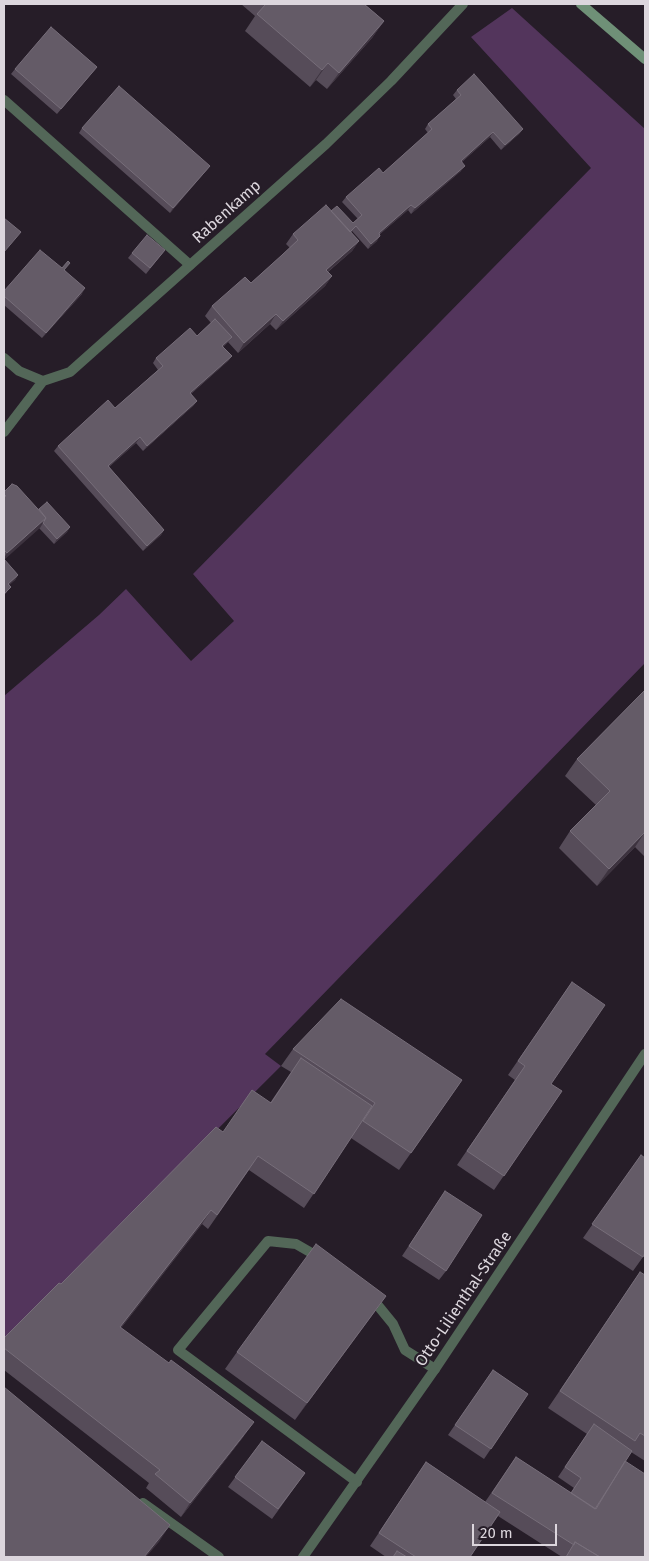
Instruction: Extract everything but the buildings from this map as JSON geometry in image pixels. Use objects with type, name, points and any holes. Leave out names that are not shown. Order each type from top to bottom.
[{"type":"main road","points":[[581,4],[645,59]]},
{"type":"street","name":"Rabenkamp","points":[[43,381],[70,372],[326,144],[391,81],[463,4]]},
{"type":"street","points":[[4,100],[110,192],[190,265]]},
{"type":"street","points":[[4,358],[19,371],[43,381],[4,432]]},
{"type":"street","name":"Otto-Lilienthal-Straße","points":[[303,1557],[435,1369],[645,1054]]},
{"type":"street","points":[[332,1266],[296,1244],[268,1241],[178,1350],[356,1482]]},
{"type":"street","points":[[362,1290],[393,1324],[405,1350],[435,1369]]},
{"type":"street","points":[[133,1495],[219,1557]]},
{"type":"shaded area","points":[[512,8],[645,129],[645,663],[265,1054],[281,1066],[4,1342],[4,696],[99,615],[126,589],[191,661],[234,621],[193,574],[591,168],[471,37]]}]
